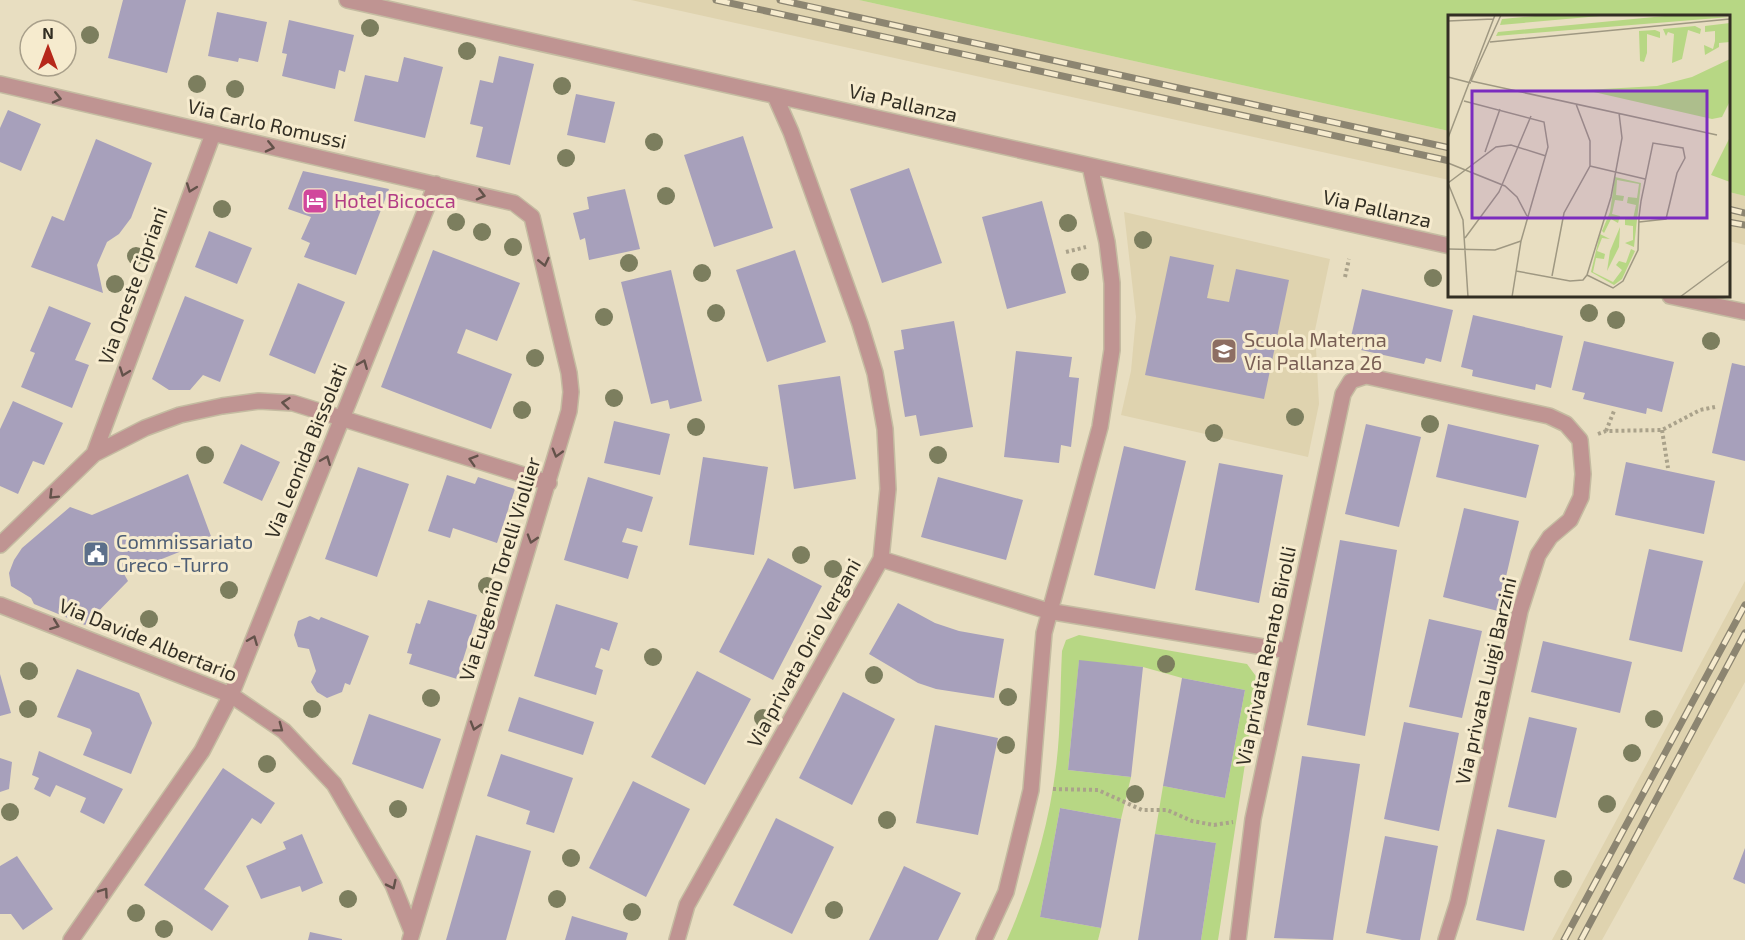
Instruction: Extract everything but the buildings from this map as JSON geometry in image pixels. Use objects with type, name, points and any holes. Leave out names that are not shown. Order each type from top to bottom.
[{"type":"street","name":"Via Pallanza","points":[[347,0],[1448,246]]},
{"type":"street","name":"Via Carlo Romussi","points":[[0,84],[436,184],[514,203],[524,208]]},
{"type":"street","name":"Via privata Orio Vergani","points":[[677,940],[687,905],[881,559],[888,489],[885,429],[875,373],[791,132],[775,96]]},
{"type":"street","name":"Via Oreste Cipriani","points":[[94,454],[213,134]]},
{"type":"street","points":[[984,940],[1006,892],[1031,790],[1044,633],[1048,611],[1079,510],[1100,427],[1112,350],[1112,283],[1107,242],[1090,166]]},
{"type":"street","name":"Via Leonida Bissolati","points":[[71,940],[202,752],[231,695],[436,184]]},
{"type":"street","name":"Via Eugenio Torelli Viollier","points":[[411,936],[549,483],[572,392],[536,229],[524,208]]},
{"type":"street","points":[[1675,297],[1745,312]]},
{"type":"street","name":"Via privata Renato Birolli","points":[[1238,940],[1253,819],[1343,394],[1348,384],[1355,378],[1366,376],[1529,410],[1566,424],[1580,440]]},
{"type":"street","points":[[0,545],[94,454],[144,428],[180,415],[259,401],[293,403],[549,483]]},
{"type":"street","name":"Via privata Luigi Barzini","points":[[1446,940],[1458,902],[1520,611],[1538,555],[1550,537],[1570,520],[1581,497],[1583,474],[1580,440]]},
{"type":"street","points":[[881,559],[1048,611],[1288,651]]},
{"type":"street","name":"Via Davide Albertario","points":[[0,604],[231,695],[284,730],[334,784],[393,885],[411,936]]},
{"type":"path","points":[[1346,277],[1349,259]]},
{"type":"path","points":[[1580,440],[1605,431],[1662,430],[1700,410],[1715,407]]},
{"type":"path","points":[[1605,431],[1614,411]]},
{"type":"path","points":[[1662,430],[1668,450],[1668,468]]},
{"type":"path","points":[[1031,790],[1098,790],[1142,810],[1167,810],[1192,821],[1214,825],[1253,819]]},
{"type":"shaded area","points":[[631,0],[859,0],[1448,131],[1448,180]]},
{"type":"shaded area","points":[[1730,192],[1745,196],[1745,245],[1730,241]]},
{"type":"shaded area","name":"Scuola Materna Via Pallanza 26","points":[[1124,212],[1330,259],[1315,330],[1319,404],[1308,457],[1121,415],[1131,371],[1136,317]]},
{"type":"shaded area","points":[[1745,581],[1745,682],[1602,940],[1552,940]]},
{"type":"green space","points":[[859,0],[1745,0],[1745,196],[1730,192],[1730,15],[1448,15],[1448,131]]},
{"type":"green space","points":[[1079,635],[1247,664],[1258,679],[1218,940],[1201,940],[1216,843],[1155,834],[1163,786],[1225,798],[1245,690],[1182,678],[1143,667],[1079,661],[1068,770],[1131,777],[1121,819],[1060,808],[1040,917],[1101,928],[1098,940],[1007,940],[1031,877],[1049,811],[1058,753],[1062,651],[1066,640]]},
{"type":"railway","points":[[716,0],[1448,161]]},
{"type":"railway","points":[[780,0],[1448,148]]},
{"type":"railway","points":[[1730,209],[1745,213]]},
{"type":"railway","points":[[1730,222],[1745,225]]},
{"type":"railway","points":[[1564,940],[1745,605]]},
{"type":"railway","points":[[1581,940],[1745,633]]},
{"type":"place","name":"Hotel Bicocca","points":[[315,201]]},
{"type":"place","name":"Scuola Materna Via Pallanza 26","points":[[1224,351]]},
{"type":"place","name":"Commissariato Greco -Turro","points":[[96,554]]}]
